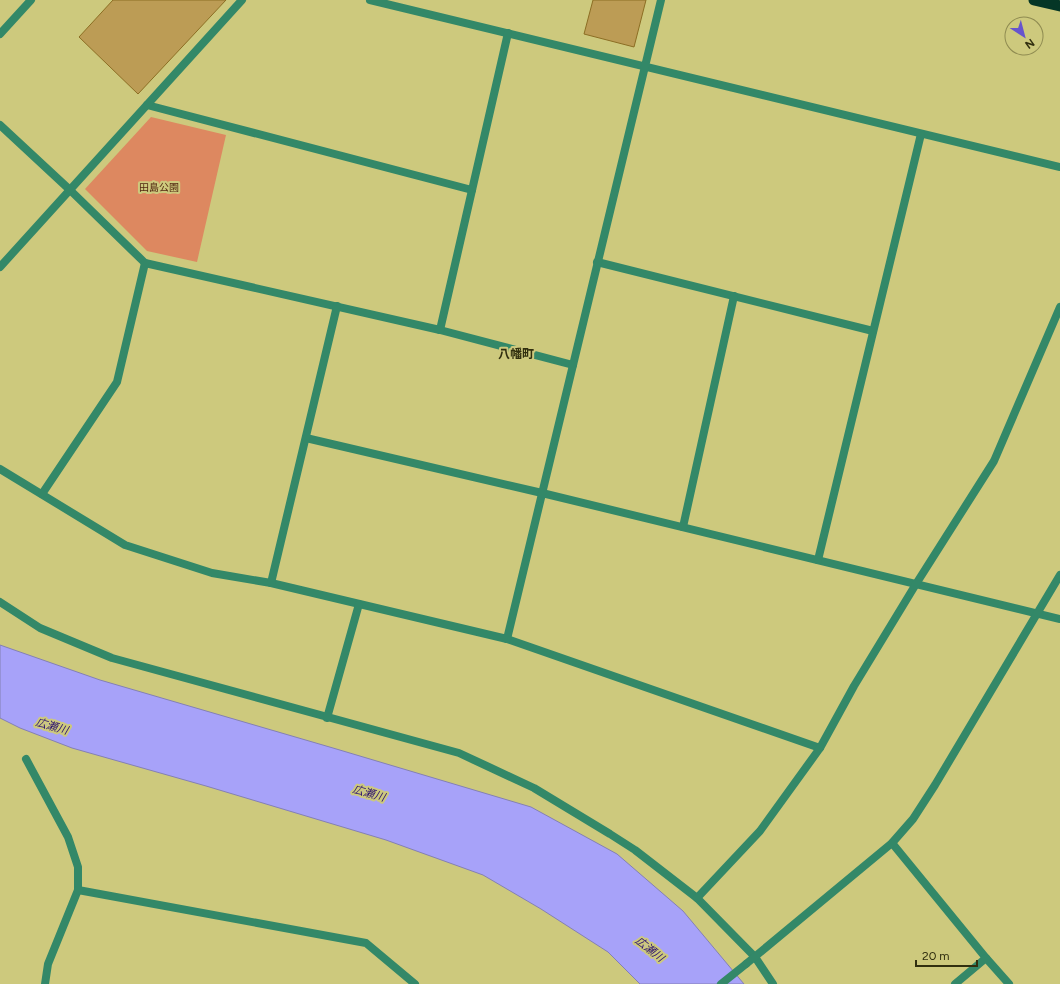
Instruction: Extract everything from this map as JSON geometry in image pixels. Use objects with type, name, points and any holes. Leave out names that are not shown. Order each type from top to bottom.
[{"type":"highway","points":[[1034,0],[1060,6]]},
{"type":"street","points":[[0,34],[32,0]]},
{"type":"street","points":[[0,267],[242,0]]},
{"type":"street","points":[[370,0],[1060,167]]},
{"type":"street","points":[[507,639],[661,0]]},
{"type":"street","points":[[440,330],[508,33]]},
{"type":"street","points":[[147,105],[472,190]]},
{"type":"street","points":[[0,125],[70,190],[144,263],[440,330],[573,365]]},
{"type":"street","points":[[818,560],[921,134]]},
{"type":"street","points":[[597,262],[873,331]]},
{"type":"street","points":[[42,494],[117,382],[144,263]]},
{"type":"street","points":[[683,527],[734,296]]},
{"type":"street","points":[[271,584],[337,306]]},
{"type":"street","points":[[697,898],[760,831],[820,748],[854,686],[916,584],[994,461],[1058,316],[1060,307]]},
{"type":"street","points":[[306,438],[542,493],[1060,619]]},
{"type":"street","points":[[0,470],[125,545],[212,573],[271,584],[507,639],[820,748]]},
{"type":"street","points":[[721,984],[756,957],[892,843],[913,819],[935,785],[1060,575]]},
{"type":"street","points":[[0,602],[40,628],[112,658],[459,753],[534,788],[623,842],[697,898],[756,957],[773,984]]},
{"type":"street","points":[[327,718],[359,604]]},
{"type":"street","points":[[26,759],[68,837],[78,867],[78,890],[48,964],[44,984]]},
{"type":"street","points":[[892,843],[1009,984]]},
{"type":"street","points":[[78,890],[366,943],[415,984]]},
{"type":"street","points":[[955,984],[986,958]]},
{"type":"green space","name":"田島公園","points":[[151,117],[226,135],[197,262],[147,251],[85,189]]},
{"type":"water","name":"広瀬川","points":[[0,645],[100,680],[531,807],[617,854],[683,911],[744,984],[640,984],[608,952],[541,909],[483,875],[386,840],[206,786],[72,748],[20,728],[0,718]]},
{"type":"building","points":[[113,0],[226,0],[138,94],[79,37]]},
{"type":"building","points":[[593,0],[646,0],[634,47],[584,34]]},
{"type":"district","name":"八幡町","points":[[516,354]]}]
